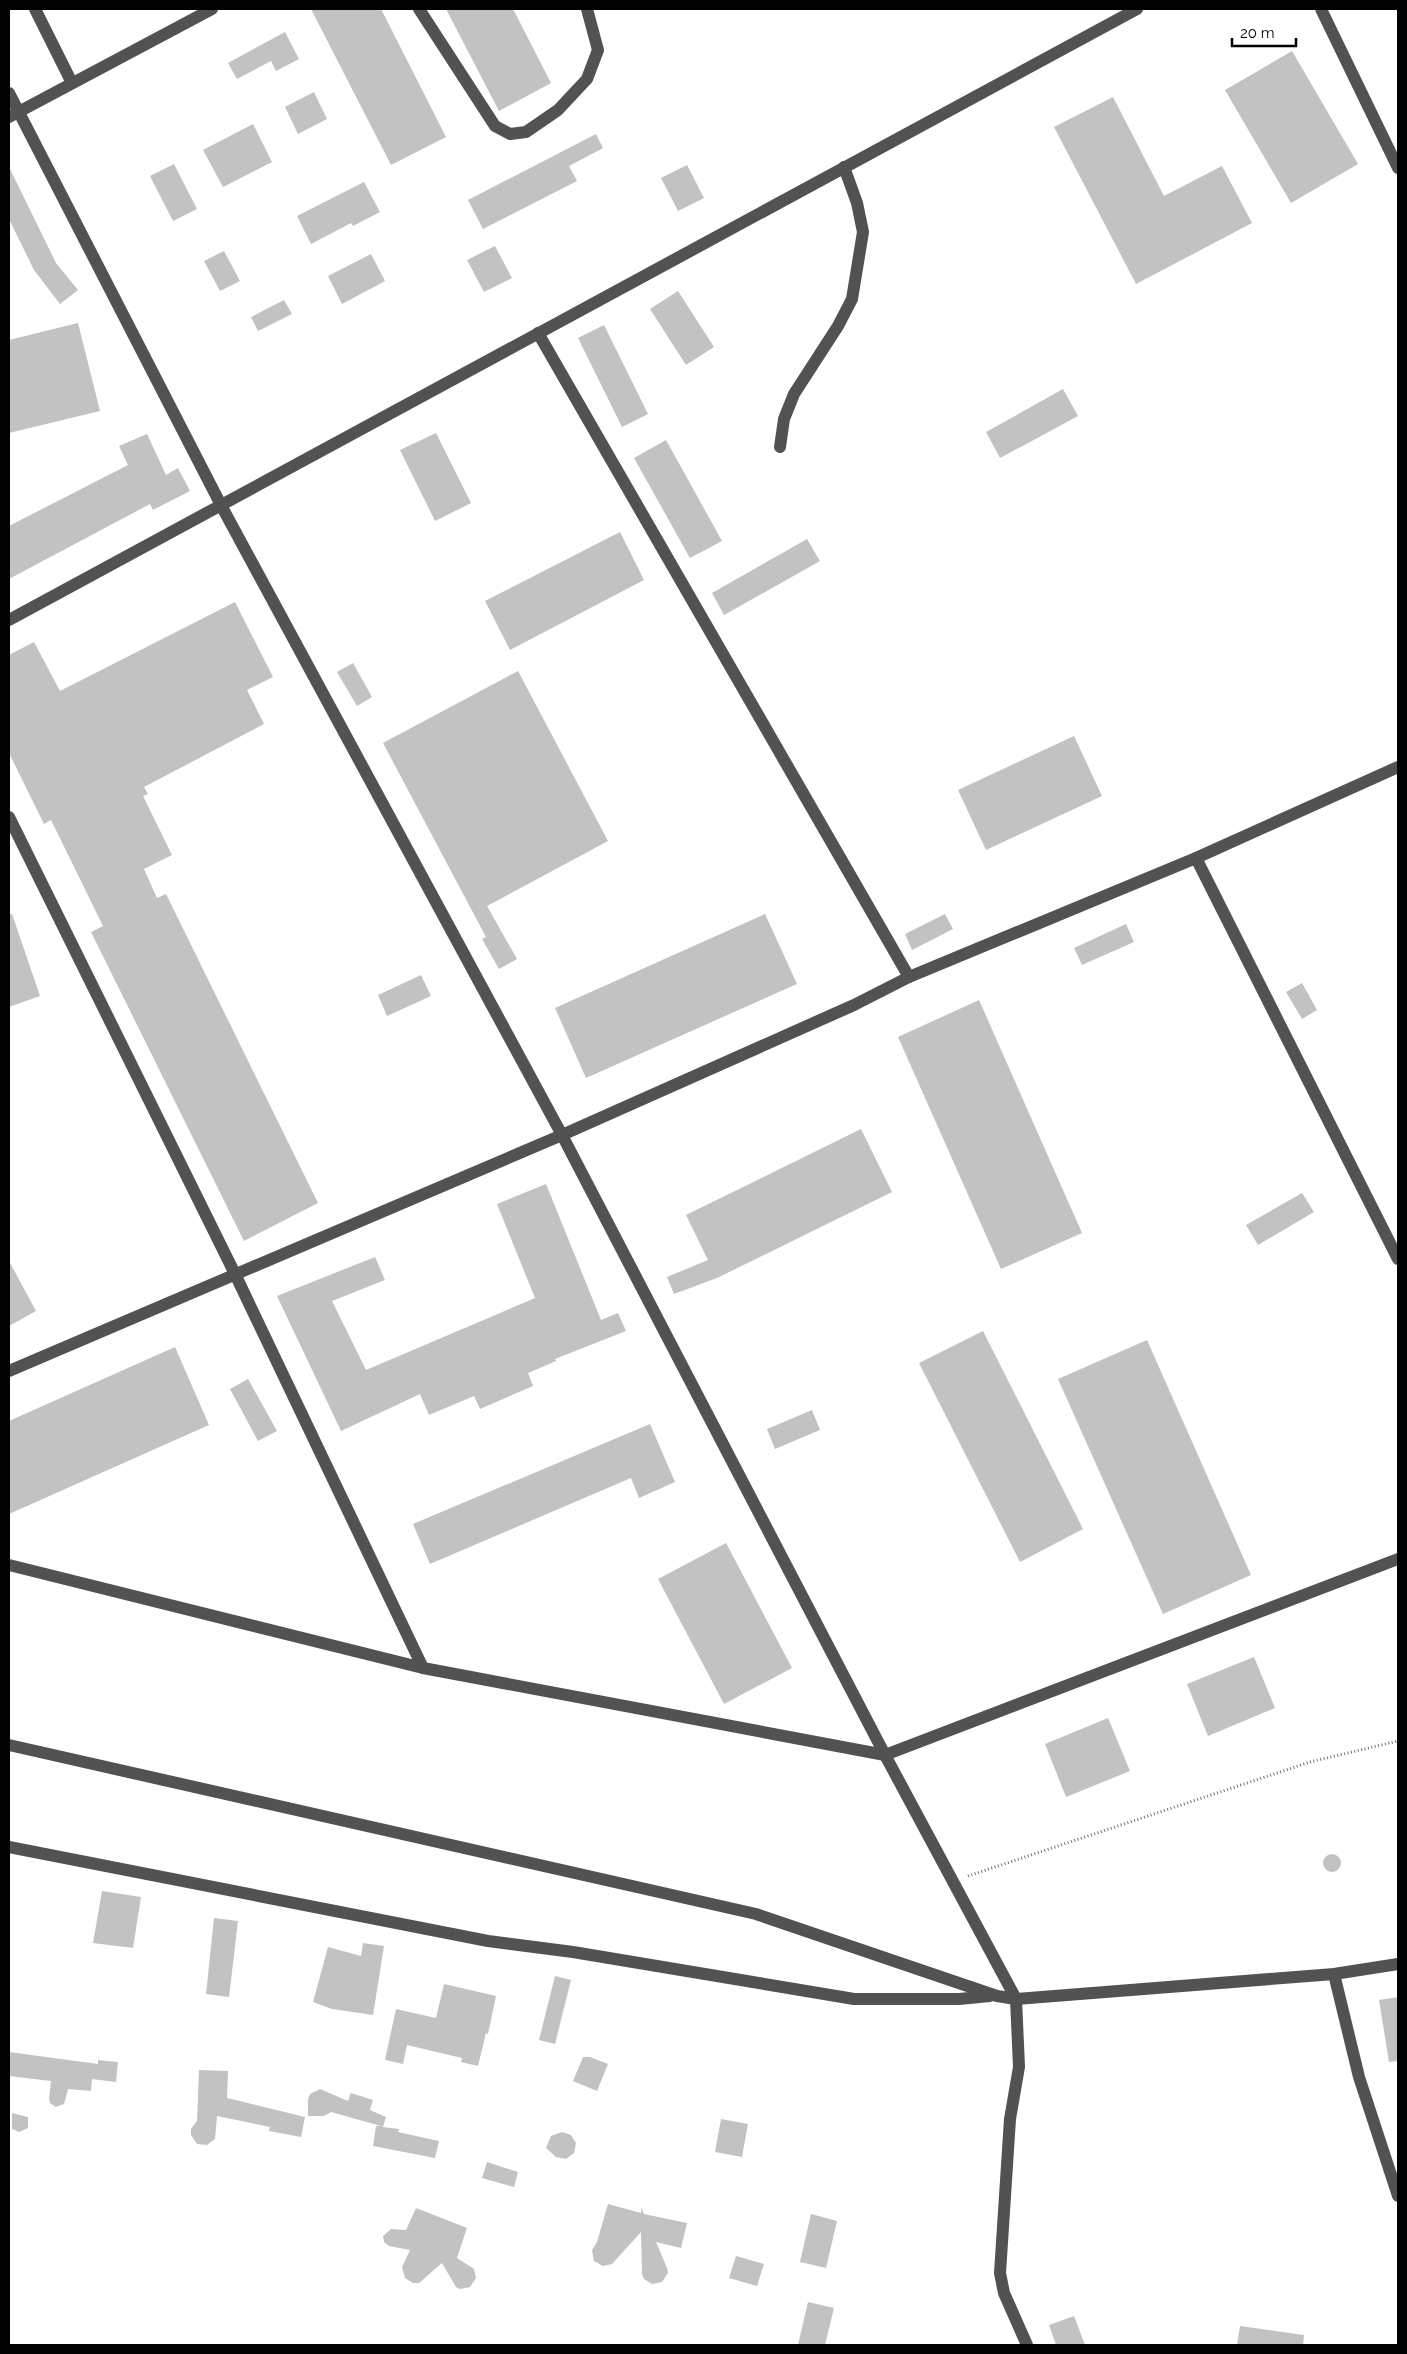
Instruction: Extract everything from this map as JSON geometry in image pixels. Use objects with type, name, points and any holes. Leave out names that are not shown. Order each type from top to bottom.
[{"type":"street","points":[[35,9],[72,83]]},
{"type":"street","points":[[14,114],[212,9]]},
{"type":"street","points":[[419,9],[495,126],[510,134],[526,132],[550,115],[587,79],[598,50],[586,9]]},
{"type":"street","points":[[9,620],[222,507],[1137,9]]},
{"type":"street","points":[[1321,9],[1398,168]]},
{"type":"street","points":[[9,93],[14,114],[222,507],[562,1135],[885,1755],[1016,1999],[1019,2067],[1010,2119],[1000,2273],[1004,2293],[1027,2345]]},
{"type":"street","points":[[780,447],[784,419],[794,394],[838,326],[852,300],[862,232],[857,203],[844,168]]},
{"type":"street","points":[[538,334],[909,977]]},
{"type":"street","points":[[9,1371],[562,1135],[854,1005],[909,977],[1196,858],[1398,767]]},
{"type":"street","points":[[9,817],[235,1274],[423,1668]]},
{"type":"street","points":[[1196,858],[1398,1259]]},
{"type":"street","points":[[9,1565],[423,1668],[885,1755],[1398,1559]]},
{"type":"street","points":[[9,1745],[756,1914],[997,1996],[1016,1999],[1334,1974],[1398,1964]]},
{"type":"street","points":[[9,1847],[488,1942],[574,1952],[854,1999],[959,1999],[997,1996]]},
{"type":"street","points":[[1334,1974],[1359,2077],[1398,2196]]},
{"type":"path","points":[[953,1881],[1310,1762],[1398,1741]]},
{"type":"building","points":[[311,9],[381,9],[446,137],[391,165]]},
{"type":"building","points":[[446,9],[513,9],[551,83],[499,111]]},
{"type":"building","points":[[285,32],[299,59],[276,71],[271,61],[237,79],[228,63]]},
{"type":"building","points":[[1292,51],[1358,164],[1291,203],[1225,90]]},
{"type":"building","points":[[314,92],[327,119],[298,134],[285,107]]},
{"type":"building","points":[[1113,97],[1164,196],[1222,166],[1252,223],[1136,284],[1054,127]]},
{"type":"building","points":[[253,124],[272,162],[223,187],[203,150]]},
{"type":"building","points":[[596,134],[603,148],[569,166],[577,181],[483,229],[468,200]]},
{"type":"building","points":[[174,164],[197,209],[173,221],[150,176]]},
{"type":"building","points":[[687,165],[704,198],[678,211],[661,178]]},
{"type":"building","points":[[9,167],[56,263],[78,290],[60,304],[34,270],[9,219]]},
{"type":"building","points":[[364,182],[380,212],[353,226],[351,223],[311,244],[297,216]]},
{"type":"building","points":[[495,246],[512,278],[484,292],[467,260]]},
{"type":"building","points":[[224,251],[240,281],[220,291],[204,261]]},
{"type":"building","points":[[371,254],[385,281],[342,304],[328,276]]},
{"type":"building","points":[[678,291],[714,347],[686,365],[650,309]]},
{"type":"building","points":[[284,300],[292,314],[258,331],[251,317]]},
{"type":"building","points":[[78,323],[100,411],[9,433],[9,340]]},
{"type":"building","points":[[604,325],[648,414],[622,427],[578,338]]},
{"type":"building","points":[[1063,389],[1078,416],[1000,458],[986,432]]},
{"type":"building","points":[[436,433],[471,503],[435,521],[400,450]]},
{"type":"building","points":[[147,434],[166,475],[178,468],[190,491],[153,510],[150,504],[9,579],[9,526],[128,465],[119,446]]},
{"type":"building","points":[[666,440],[722,541],[690,558],[634,458]]},
{"type":"building","points":[[620,532],[644,580],[510,650],[485,601]]},
{"type":"building","points":[[807,539],[820,561],[724,615],[712,593]]},
{"type":"building","points":[[235,602],[273,677],[247,690],[264,724],[144,787],[148,794],[143,796],[172,855],[144,869],[157,898],[166,894],[318,1203],[244,1241],[91,932],[103,926],[51,820],[44,824],[9,753],[9,655],[34,642],[60,691]]},
{"type":"building","points":[[353,663],[372,697],[357,706],[337,672]]},
{"type":"building","points":[[518,671],[608,841],[487,906],[517,959],[499,969],[482,939],[486,937],[383,743]]},
{"type":"building","points":[[1074,736],[1102,796],[986,850],[958,790]]},
{"type":"building","points":[[9,914],[12,914],[40,996],[9,1007]]},
{"type":"building","points":[[765,914],[797,984],[586,1078],[555,1008]]},
{"type":"building","points":[[945,914],[953,929],[912,950],[905,934]]},
{"type":"building","points":[[1126,924],[1134,942],[1082,965],[1074,948]]},
{"type":"building","points":[[421,975],[431,996],[387,1016],[378,995]]},
{"type":"building","points":[[1302,983],[1317,1010],[1302,1019],[1286,992]]},
{"type":"building","points":[[979,1000],[1082,1233],[1001,1269],[898,1037]]},
{"type":"building","points":[[861,1129],[892,1192],[717,1278],[674,1294],[667,1277],[708,1260],[686,1215]]},
{"type":"building","points":[[546,1184],[601,1320],[618,1313],[626,1331],[555,1359],[556,1361],[528,1373],[533,1386],[480,1409],[474,1396],[429,1415],[420,1394],[341,1431],[277,1296],[375,1257],[385,1280],[332,1301],[366,1370],[535,1298],[497,1204]]},
{"type":"building","points":[[1302,1193],[1314,1212],[1258,1245],[1246,1225]]},
{"type":"building","points":[[9,1261],[36,1311],[9,1326]]},
{"type":"building","points":[[983,1331],[1083,1529],[1020,1562],[919,1363]]},
{"type":"building","points":[[1147,1340],[1251,1575],[1163,1614],[1058,1379]]},
{"type":"building","points":[[175,1347],[209,1425],[9,1514],[9,1421]]},
{"type":"building","points":[[248,1379],[277,1431],[258,1441],[230,1389]]},
{"type":"building","points":[[812,1410],[820,1430],[775,1449],[767,1429]]},
{"type":"building","points":[[650,1424],[675,1482],[639,1498],[631,1478],[430,1564],[413,1524]]},
{"type":"building","points":[[726,1543],[792,1668],[724,1704],[658,1579]]},
{"type":"building","points":[[1254,1657],[1275,1708],[1208,1736],[1187,1684]]},
{"type":"building","points":[[1108,1718],[1130,1771],[1066,1797],[1045,1744]]},
{"type":"building","points":[[1332,1854],[1338,1857],[1341,1863],[1338,1869],[1332,1872],[1326,1869],[1323,1863],[1326,1857]]},
{"type":"building","points":[[102,1891],[141,1897],[133,1948],[93,1943]]},
{"type":"building","points":[[214,1918],[238,1921],[229,1997],[206,1994]]},
{"type":"building","points":[[363,1943],[384,1946],[373,2015],[332,2009],[313,2002],[328,1947],[361,1956]]},
{"type":"building","points":[[555,1976],[571,1980],[555,2044],[539,2040]]},
{"type":"building","points":[[444,1984],[496,1996],[488,2034],[486,2033],[478,2066],[461,2062],[462,2058],[407,2045],[403,2064],[385,2060],[396,2009],[436,2018]]},
{"type":"building","points":[[1398,1997],[1398,2061],[1389,2062],[1379,2000]]},
{"type":"building","points":[[9,2052],[98,2064],[98,2060],[118,2062],[116,2082],[92,2079],[91,2091],[68,2089],[64,2104],[56,2107],[50,2103],[49,2099],[51,2081],[9,2076]]},
{"type":"building","points":[[583,2057],[590,2057],[608,2064],[597,2091],[573,2081]]},
{"type":"building","points":[[199,2070],[228,2071],[227,2098],[305,2117],[301,2137],[269,2131],[270,2127],[217,2116],[215,2139],[207,2145],[197,2144],[191,2135],[191,2129],[197,2121]]},
{"type":"building","points":[[320,2089],[348,2101],[351,2093],[373,2100],[370,2110],[386,2117],[383,2127],[399,2129],[398,2132],[439,2141],[435,2158],[373,2146],[376,2126],[381,2126],[331,2112],[324,2116],[308,2116],[308,2099],[310,2094]]},
{"type":"building","points":[[12,2113],[28,2117],[28,2128],[19,2132],[12,2129]]},
{"type":"building","points":[[721,2119],[748,2124],[742,2157],[715,2152]]},
{"type":"building","points":[[562,2132],[571,2135],[576,2143],[574,2153],[566,2159],[556,2157],[546,2148],[551,2136]]},
{"type":"building","points":[[487,2162],[518,2172],[514,2187],[482,2178]]},
{"type":"building","points":[[608,2204],[641,2213],[641,2207],[644,2214],[687,2223],[681,2248],[656,2242],[668,2273],[662,2282],[652,2284],[644,2279],[642,2274],[641,2232],[612,2264],[603,2266],[594,2261],[592,2250],[597,2242]]},
{"type":"building","points":[[416,2208],[467,2228],[457,2258],[474,2269],[476,2278],[470,2287],[460,2289],[456,2287],[442,2263],[419,2283],[413,2283],[405,2278],[402,2267],[410,2250],[389,2246],[384,2242],[383,2236],[391,2229],[406,2230]]},
{"type":"building","points":[[811,2214],[837,2221],[826,2268],[800,2262]]},
{"type":"building","points":[[736,2256],[764,2264],[757,2286],[729,2278]]},
{"type":"building","points":[[808,2302],[834,2308],[825,2345],[798,2345]]},
{"type":"building","points":[[1074,2316],[1085,2345],[1056,2345],[1049,2325]]},
{"type":"building","points":[[1240,2326],[1304,2335],[1303,2345],[1237,2345]]}]
